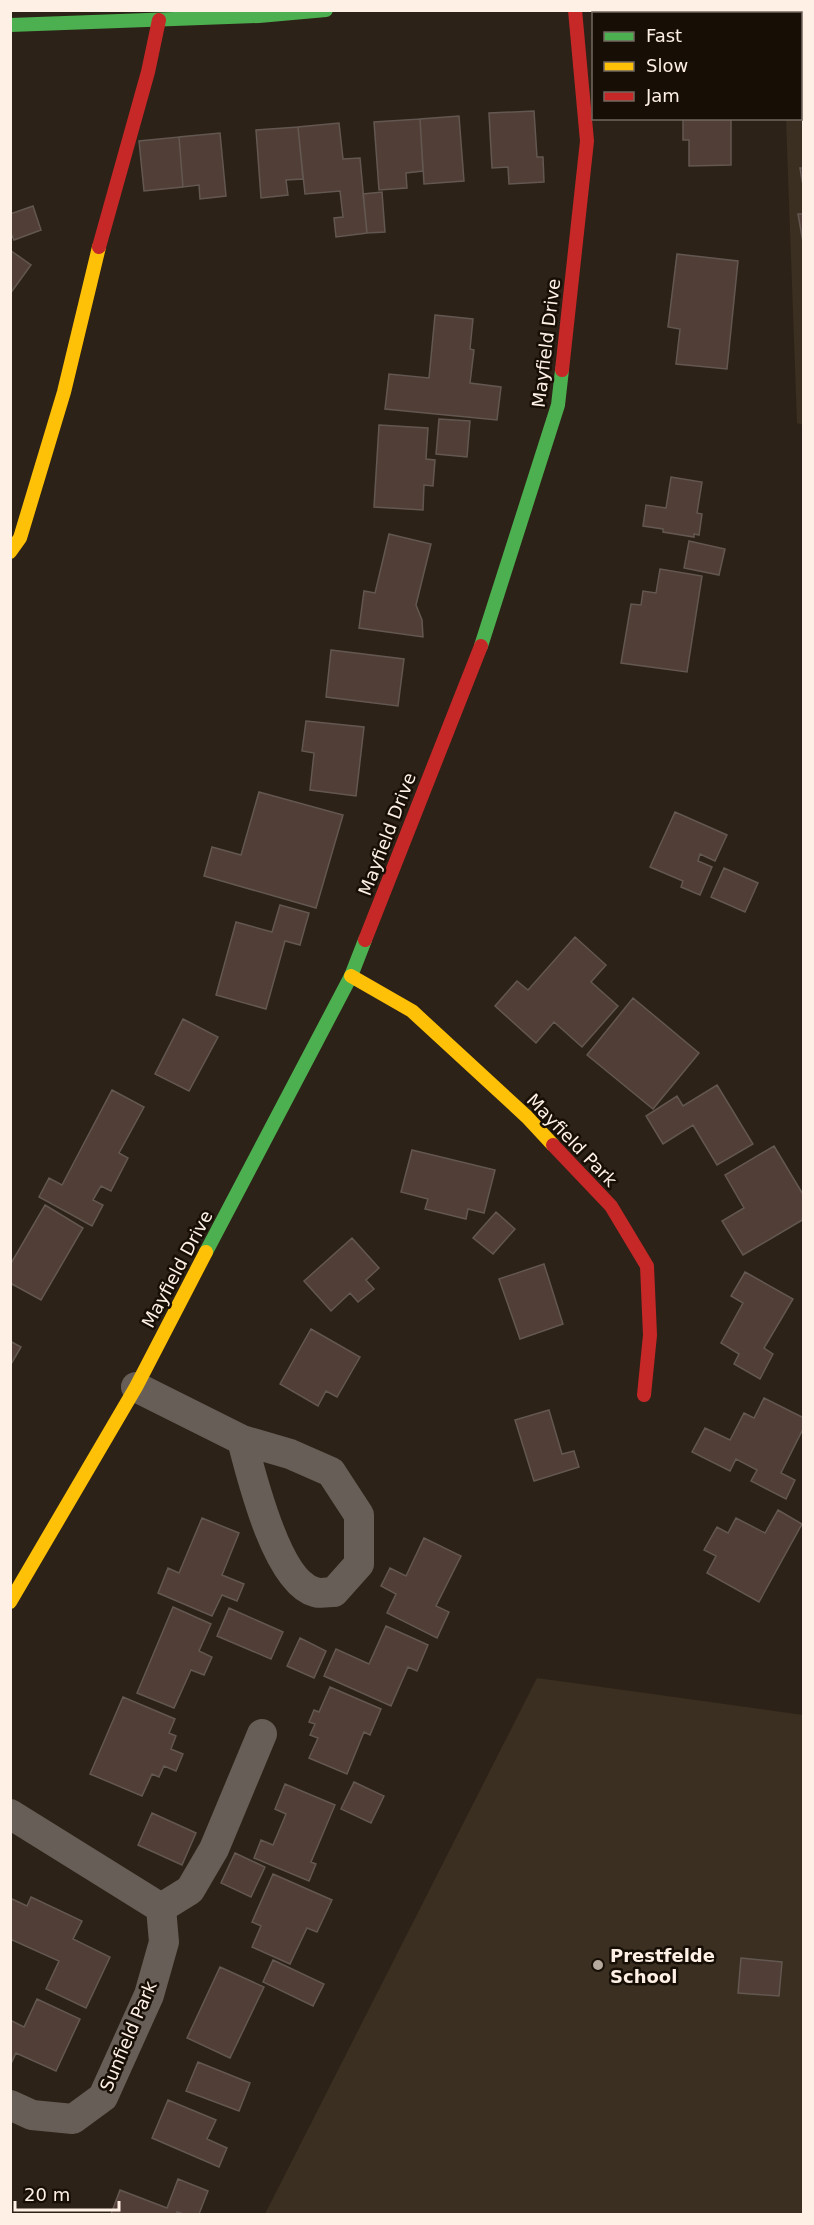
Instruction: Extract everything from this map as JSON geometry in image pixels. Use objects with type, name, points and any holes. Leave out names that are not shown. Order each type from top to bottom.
[{"type":"street","points":[[10,25],[159,20],[326,10]]},
{"type":"street","name":"Mayfield Drive","points":[[10,1602],[136,1387],[351,976],[486,634],[558,405],[587,141],[575,10]]},
{"type":"street","points":[[10,552],[20,538],[64,392],[110,203],[148,72],[159,20]]},
{"type":"street","name":"Mayfield Park","points":[[351,976],[412,1011],[527,1117],[611,1206],[647,1266],[650,1335],[644,1395]]},
{"type":"street","points":[[136,1387],[242,1440],[290,1455],[331,1472],[359,1515],[359,1564],[334,1592],[315,1592],[293,1578],[260,1508],[242,1440]]},
{"type":"street","points":[[10,1814],[161,1908],[190,1890],[214,1849],[262,1734]]},
{"type":"street","name":"Sunfield Park","points":[[10,2105],[32,2115],[73,2119],[103,2097],[149,1995],[164,1942],[161,1908]]},
{"type":"shaded area","points":[[803,11],[803,425],[797,423],[786,120],[802,120],[802,12],[782,12]]},
{"type":"shaded area","name":"Prestfelde School","points":[[537,1678],[803,1715],[803,2214],[265,2214]]},
{"type":"building","points":[[534,111],[537,157],[543,157],[544,182],[509,184],[508,167],[492,168],[489,113]]},
{"type":"building","points":[[459,116],[464,181],[424,184],[420,119]]},
{"type":"building","points":[[420,119],[423,171],[406,173],[407,188],[379,190],[374,122]]},
{"type":"building","points":[[683,120],[731,120],[731,165],[689,166],[689,140],[683,140]]},
{"type":"building","points":[[339,123],[343,159],[360,158],[367,233],[336,237],[334,218],[343,217],[340,191],[305,194],[298,127]]},
{"type":"building","points":[[298,127],[303,179],[286,180],[288,195],[261,198],[256,130]]},
{"type":"building","points":[[220,133],[226,196],[200,199],[199,185],[183,187],[179,137]]},
{"type":"building","points":[[179,137],[183,187],[144,191],[139,141]]},
{"type":"building","points":[[800,168],[804,168],[804,191]]},
{"type":"building","points":[[382,192],[385,232],[367,233],[363,194]]},
{"type":"building","points":[[33,206],[41,230],[14,240],[10,231],[10,214]]},
{"type":"building","points":[[798,214],[804,214],[804,248]]},
{"type":"building","points":[[10,250],[31,265],[10,294]]},
{"type":"building","points":[[677,254],[738,261],[727,369],[676,364],[680,329],[668,327]]},
{"type":"building","points":[[435,315],[473,319],[470,349],[474,350],[470,383],[501,387],[497,420],[385,409],[389,374],[429,378]]},
{"type":"building","points":[[439,419],[470,421],[467,457],[436,454]]},
{"type":"building","points":[[379,425],[428,428],[426,459],[435,460],[433,486],[424,485],[423,510],[374,507]]},
{"type":"building","points":[[671,477],[702,482],[697,513],[702,514],[699,535],[694,534],[694,537],[643,526],[646,505],[666,508]]},
{"type":"building","points":[[389,534],[431,544],[416,605],[422,620],[423,637],[359,628],[364,591],[375,593]]},
{"type":"building","points":[[689,541],[725,549],[719,575],[684,568]]},
{"type":"building","points":[[660,569],[702,576],[687,672],[621,663],[631,604],[641,605],[643,591],[656,593]]},
{"type":"building","points":[[331,650],[404,659],[398,706],[326,697]]},
{"type":"building","points":[[306,721],[364,727],[356,796],[310,790],[314,753],[302,751]]},
{"type":"building","points":[[259,792],[343,815],[316,908],[204,876],[212,847],[241,855]]},
{"type":"building","points":[[675,812],[727,835],[715,861],[700,854],[698,861],[712,867],[700,895],[681,887],[683,881],[650,867]]},
{"type":"building","points":[[724,868],[758,883],[745,912],[711,897]]},
{"type":"building","points":[[280,905],[309,913],[300,945],[285,941],[266,1009],[216,995],[236,922],[272,932]]},
{"type":"building","points":[[575,937],[606,965],[591,982],[618,1006],[582,1047],[554,1022],[536,1043],[495,1006],[517,981],[528,990]]},
{"type":"building","points":[[633,998],[699,1053],[653,1109],[587,1055]]},
{"type":"building","points":[[183,1019],[218,1037],[189,1091],[155,1074]]},
{"type":"building","points":[[717,1085],[753,1144],[717,1165],[693,1125],[663,1144],[646,1116],[677,1096],[683,1106]]},
{"type":"building","points":[[112,1090],[144,1107],[119,1153],[128,1158],[111,1191],[101,1186],[93,1200],[103,1205],[92,1226],[39,1197],[49,1178],[62,1185]]},
{"type":"building","points":[[774,1146],[804,1196],[804,1219],[743,1255],[722,1221],[744,1208],[725,1175]]},
{"type":"building","points":[[412,1150],[495,1170],[484,1213],[468,1209],[466,1219],[425,1209],[428,1199],[401,1192]]},
{"type":"building","points":[[45,1205],[83,1228],[41,1300],[10,1283],[10,1265]]},
{"type":"building","points":[[496,1212],[515,1229],[493,1254],[473,1238]]},
{"type":"building","points":[[352,1238],[379,1268],[366,1280],[374,1289],[358,1302],[350,1293],[331,1311],[304,1281]]},
{"type":"building","points":[[544,1264],[563,1324],[520,1339],[499,1279]]},
{"type":"building","points":[[745,1272],[793,1299],[764,1348],[773,1354],[760,1379],[734,1364],[739,1354],[721,1343],[743,1303],[731,1296]]},
{"type":"building","points":[[311,1329],[360,1357],[337,1397],[326,1391],[318,1406],[280,1384]]},
{"type":"building","points":[[10,1341],[21,1347],[10,1366]]},
{"type":"building","points":[[764,1398],[804,1418],[804,1427],[781,1473],[795,1480],[786,1499],[751,1481],[757,1470],[736,1459],[730,1471],[692,1452],[705,1428],[730,1440],[744,1413],[754,1418]]},
{"type":"building","points":[[549,1410],[562,1454],[574,1451],[579,1467],[534,1481],[515,1420]]},
{"type":"building","points":[[778,1510],[802,1524],[759,1602],[707,1573],[716,1556],[704,1550],[717,1527],[728,1533],[736,1518],[765,1533]]},
{"type":"building","points":[[202,1518],[239,1533],[222,1575],[244,1584],[237,1601],[222,1595],[212,1616],[158,1593],[168,1568],[179,1573]]},
{"type":"building","points":[[424,1538],[461,1556],[436,1606],[449,1612],[437,1638],[387,1613],[396,1594],[381,1586],[390,1568],[406,1576]]},
{"type":"building","points":[[173,1607],[211,1624],[199,1651],[212,1657],[204,1675],[191,1670],[174,1708],[137,1693]]},
{"type":"building","points":[[229,1608],[283,1632],[271,1659],[217,1636]]},
{"type":"building","points":[[386,1626],[428,1645],[417,1671],[408,1667],[391,1706],[324,1676],[336,1649],[369,1664]]},
{"type":"building","points":[[300,1638],[326,1651],[314,1678],[287,1666]]},
{"type":"building","points":[[330,1687],[381,1709],[370,1735],[364,1732],[347,1774],[309,1758],[318,1738],[310,1735],[315,1724],[309,1722],[314,1710],[319,1712]]},
{"type":"building","points":[[123,1697],[175,1719],[169,1733],[176,1736],[171,1749],[183,1754],[176,1771],[164,1766],[159,1777],[152,1774],[142,1796],[90,1774]]},
{"type":"building","points":[[354,1782],[384,1796],[371,1823],[341,1809]]},
{"type":"building","points":[[285,1784],[335,1805],[311,1862],[316,1864],[309,1881],[254,1858],[261,1840],[273,1845],[286,1814],[275,1809]]},
{"type":"building","points":[[152,1813],[196,1833],[182,1865],[138,1845]]},
{"type":"building","points":[[235,1853],[265,1867],[251,1897],[221,1883]]},
{"type":"building","points":[[273,1874],[332,1900],[317,1932],[307,1928],[290,1964],[252,1947],[261,1926],[252,1922]]},
{"type":"building","points":[[31,1897],[82,1921],[73,1939],[110,1957],[86,2008],[46,1989],[59,1961],[10,1939],[10,1898],[27,1906]]},
{"type":"building","points":[[741,1958],[782,1962],[779,1996],[738,1993]]},
{"type":"building","points":[[273,1960],[324,1984],[313,2006],[263,1982]]},
{"type":"building","points":[[220,1967],[264,1987],[230,2058],[187,2038]]},
{"type":"building","points":[[37,1999],[80,2019],[56,2071],[16,2053],[10,2066],[10,2020],[24,2027]]},
{"type":"building","points":[[198,2062],[250,2083],[239,2111],[186,2091]]},
{"type":"building","points":[[168,2100],[216,2120],[207,2139],[227,2148],[219,2167],[152,2138]]},
{"type":"building","points":[[178,2179],[208,2191],[199,2214],[177,2212],[176,2214],[111,2214],[120,2190],[167,2208]]},
{"type":"traffic: fast","points":[[10,25],[259,16],[326,10]]},
{"type":"traffic: fast","points":[[481,646],[558,405],[562,370]]},
{"type":"traffic: fast","points":[[206,1252],[351,976],[365,940]]},
{"type":"traffic: slow","points":[[10,552],[20,538],[64,392],[99,247]]},
{"type":"traffic: slow","points":[[351,976],[412,1011],[527,1117],[553,1145]]},
{"type":"traffic: slow","points":[[10,1602],[136,1387],[206,1252]]},
{"type":"traffic: jam","points":[[562,370],[587,141],[575,10]]},
{"type":"traffic: jam","points":[[99,247],[148,72],[159,20]]},
{"type":"traffic: jam","points":[[365,940],[481,646]]},
{"type":"traffic: jam","points":[[553,1145],[611,1206],[647,1266],[650,1335],[644,1395]]},
{"type":"place","name":"Prestfelde School","points":[[598,1965]]}]
